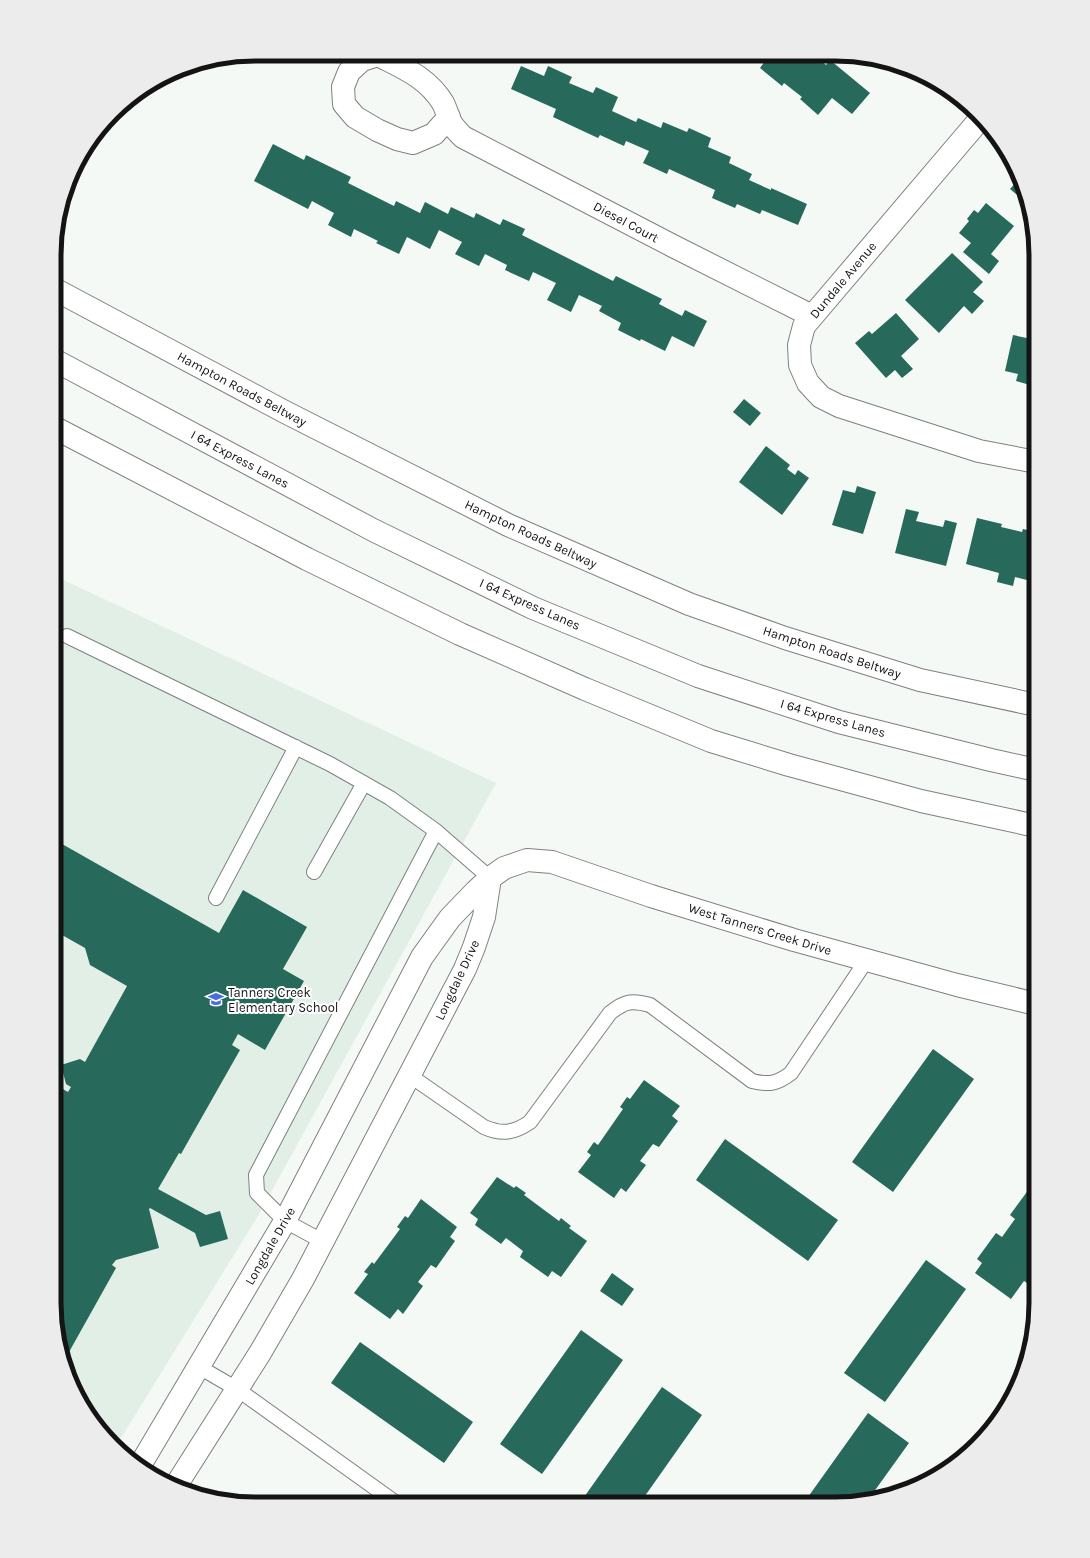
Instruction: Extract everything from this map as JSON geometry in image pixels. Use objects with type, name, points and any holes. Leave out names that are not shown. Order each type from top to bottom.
[{"type":"main road","name":"Diesel Court","points":[[361,61],[350,72],[343,87],[344,104],[355,116],[377,130],[397,139],[413,143],[434,134],[449,117]]},
{"type":"main road","name":"Diesel Court","points":[[388,61],[419,76],[426,82],[442,102],[452,124],[463,137],[812,316]]},
{"type":"main road","name":"Dundale Avenue","points":[[977,123],[804,326],[799,345],[800,365],[808,383],[821,397],[839,406],[979,451],[1029,461]]},
{"type":"main road","name":"Hampton Roads Beltway","points":[[61,293],[285,412],[508,525],[689,604],[785,638],[920,680],[1029,703]]},
{"type":"main road","name":"I 64 Express Lanes","points":[[61,364],[373,530],[534,608],[698,676],[839,722],[1029,768]]},
{"type":"main road","points":[[61,431],[306,559],[460,634],[613,701],[711,741],[789,765],[921,801],[1029,824]]},
{"type":"main road","name":"West Tanners Creek Drive","points":[[490,878],[504,868],[527,860],[552,862],[658,899],[794,940],[866,961],[1029,1002]]},
{"type":"main road","name":"Longdale Drive","points":[[179,1481],[260,1353],[299,1286],[465,969],[484,917],[490,878]]},
{"type":"main road","name":"Longdale Drive","points":[[142,1461],[285,1221],[422,957],[450,918],[476,890],[490,878]]},
{"type":"lane","points":[[67,636],[296,747],[364,783],[390,798],[436,831],[490,878]]},
{"type":"lane","points":[[216,898],[296,747]]},
{"type":"lane","points":[[314,872],[364,783]]},
{"type":"lane","points":[[322,1241],[285,1221],[257,1193],[256,1175],[436,831]]},
{"type":"lane","points":[[409,1075],[484,1127],[491,1130],[504,1132],[520,1129],[530,1122],[610,1013],[621,1004],[636,1001],[650,1005],[752,1081],[766,1084],[782,1080],[791,1073],[866,961]]},
{"type":"lane","points":[[199,1367],[237,1389],[388,1497]]},
{"type":"shaded area","name":"Tanners Creek Elementary School","points":[[61,579],[496,783],[258,1216],[119,1441],[101,1421],[81,1389],[71,1366],[61,1316]]},
{"type":"building","points":[[765,61],[821,61],[826,65],[829,61],[831,61],[870,93],[852,114],[832,98],[818,115],[800,99],[802,97],[784,83],[782,86],[760,68]]},
{"type":"building","points":[[521,66],[544,76],[548,66],[572,77],[569,83],[593,93],[596,87],[618,97],[612,111],[636,122],[638,118],[661,128],[663,122],[687,132],[689,128],[711,138],[708,147],[731,157],[729,163],[752,174],[749,180],[807,204],[798,225],[762,210],[760,214],[737,204],[735,208],[712,198],[715,190],[669,169],[667,174],[643,163],[649,151],[626,141],[624,146],[600,135],[598,138],[553,117],[556,109],[511,89]]},
{"type":"building","points":[[273,144],[304,160],[306,155],[351,177],[348,183],[394,206],[396,201],[420,213],[425,202],[448,214],[451,207],[474,218],[476,213],[500,225],[503,219],[525,229],[522,235],[613,281],[616,276],[662,299],[659,304],[682,316],[685,310],[707,321],[694,347],[672,336],[665,351],[618,330],[621,323],[599,311],[602,306],[579,295],[571,312],[547,300],[556,283],[533,272],[529,281],[505,270],[507,265],[485,254],[479,266],[455,254],[462,242],[439,230],[430,249],[407,237],[399,254],[376,243],[378,241],[354,229],[351,237],[328,225],[334,213],[312,201],[308,209],[254,181]]},
{"type":"building","points":[[1015,183],[1020,198],[1010,189]]},
{"type":"building","points":[[986,203],[1014,226],[991,254],[999,261],[989,274],[963,252],[971,243],[959,233],[969,221],[967,219],[974,210],[978,213]]},
{"type":"building","points":[[952,253],[983,282],[973,292],[984,301],[972,314],[964,306],[939,333],[905,300]]},
{"type":"building","points":[[896,313],[919,339],[901,356],[913,369],[902,378],[895,370],[886,378],[855,343],[869,331],[872,334]]},
{"type":"building","points":[[1013,335],[1029,338],[1029,385],[1016,381],[1018,374],[1005,371]]},
{"type":"building","points":[[744,399],[761,413],[750,426],[733,412]]},
{"type":"building","points":[[766,446],[790,465],[787,469],[795,475],[798,470],[809,478],[782,515],[739,482]]},
{"type":"building","points":[[857,486],[876,492],[863,534],[832,525],[843,490],[855,493]]},
{"type":"building","points":[[906,509],[919,512],[916,521],[943,527],[945,520],[957,523],[946,566],[895,553]]},
{"type":"building","points":[[977,518],[1002,524],[1001,527],[1022,532],[1023,529],[1029,530],[1029,580],[1015,577],[1013,586],[997,582],[999,573],[966,564]]},
{"type":"building","points":[[61,843],[219,933],[243,890],[307,927],[283,969],[304,981],[265,1050],[238,1034],[232,1045],[240,1050],[181,1154],[179,1153],[158,1189],[206,1215],[220,1211],[228,1239],[200,1247],[195,1233],[150,1208],[159,1248],[116,1260],[112,1265],[116,1268],[68,1354],[61,1316],[61,1088],[68,1092],[71,1087],[66,1084],[61,1065],[80,1059],[85,1062],[127,986],[90,965],[85,948],[61,934]]},
{"type":"building","points":[[933,1049],[974,1079],[893,1192],[852,1162]]},
{"type":"building","points":[[644,1080],[680,1106],[672,1116],[678,1121],[659,1147],[653,1144],[640,1161],[646,1165],[626,1192],[621,1188],[614,1198],[578,1172],[591,1155],[587,1152],[594,1142],[598,1145],[623,1109],[620,1107],[627,1097],[630,1099]]},
{"type":"building","points":[[725,1139],[838,1220],[808,1261],[696,1180]]},
{"type":"building","points":[[497,1177],[514,1188],[516,1186],[526,1193],[524,1195],[559,1221],[561,1218],[571,1226],[569,1228],[587,1241],[561,1277],[552,1271],[548,1277],[520,1257],[523,1251],[506,1238],[501,1244],[475,1225],[478,1219],[470,1213]]},
{"type":"building","points":[[1029,1189],[1029,1280],[1027,1283],[1024,1281],[1011,1299],[975,1273],[982,1263],[977,1259],[996,1233],[1002,1237],[1015,1219],[1010,1215]]},
{"type":"building","points":[[421,1199],[457,1227],[450,1237],[455,1241],[436,1268],[431,1265],[418,1282],[423,1286],[403,1314],[398,1309],[390,1319],[354,1293],[368,1274],[364,1272],[372,1262],[374,1264],[400,1229],[397,1227],[405,1216],[408,1218]]},
{"type":"building","points":[[926,1260],[966,1289],[885,1402],[844,1373]]},
{"type":"building","points":[[612,1273],[634,1289],[622,1306],[600,1291]]},
{"type":"building","points":[[581,1330],[623,1360],[542,1474],[500,1444]]},
{"type":"building","points":[[360,1342],[473,1422],[444,1463],[331,1383]]},
{"type":"building","points":[[662,1387],[702,1415],[644,1497],[584,1497]]},
{"type":"building","points":[[868,1413],[909,1443],[873,1493],[848,1497],[808,1497]]},
{"type":"place","name":"Tanners Creek Elementary School","points":[[216,999]]}]
